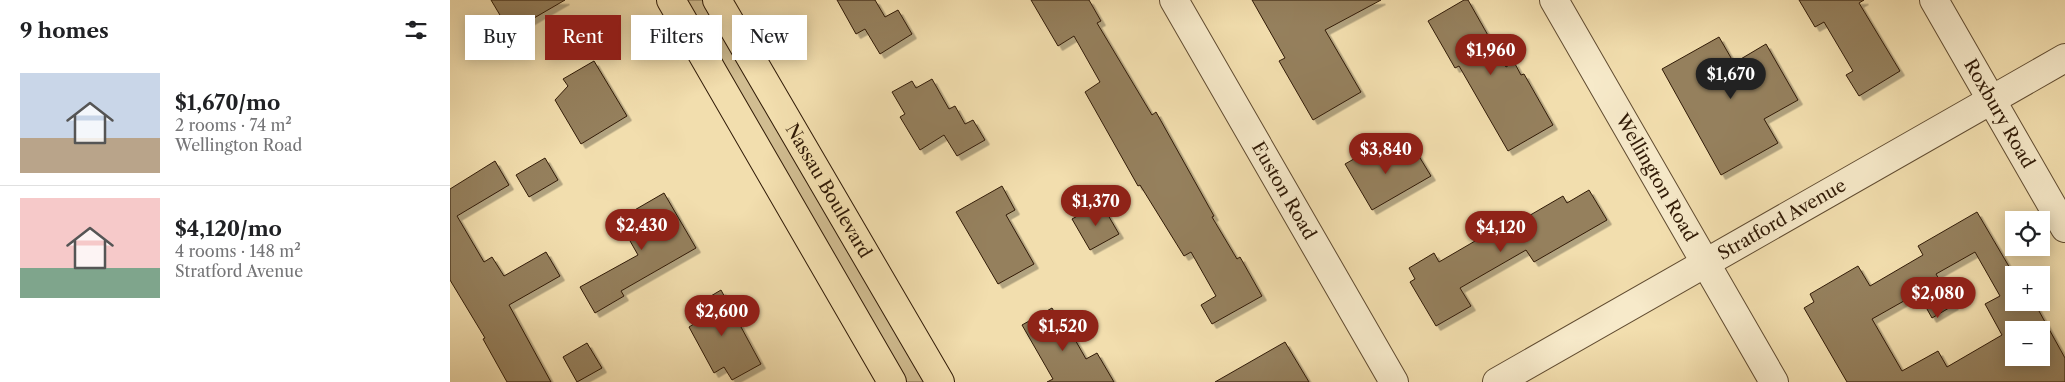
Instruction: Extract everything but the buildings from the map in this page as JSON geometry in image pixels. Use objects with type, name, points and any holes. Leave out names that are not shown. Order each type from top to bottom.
[{"type":"main road","points":[[671,0],[892,382]]},
{"type":"main road","name":"Nassau Boulevard","points":[[717,0],[940,382]]},
{"type":"street","name":"Euston Road","points":[[1174,0],[1394,382]]},
{"type":"street","name":"Wellington Road","points":[[1554,0],[1774,382]]},
{"type":"street","name":"Roxbury Road","points":[[1934,0],[2065,228]]},
{"type":"street","name":"Stratford Avenue","points":[[1497,382],[2065,58]]},
{"type":"shaded area","points":[[669,0],[713,0],[722,15],[678,15]]},
{"type":"shaded area","points":[[722,16],[732,33],[732,60],[748,60],[934,382],[890,382],[704,60],[722,60]]}]
